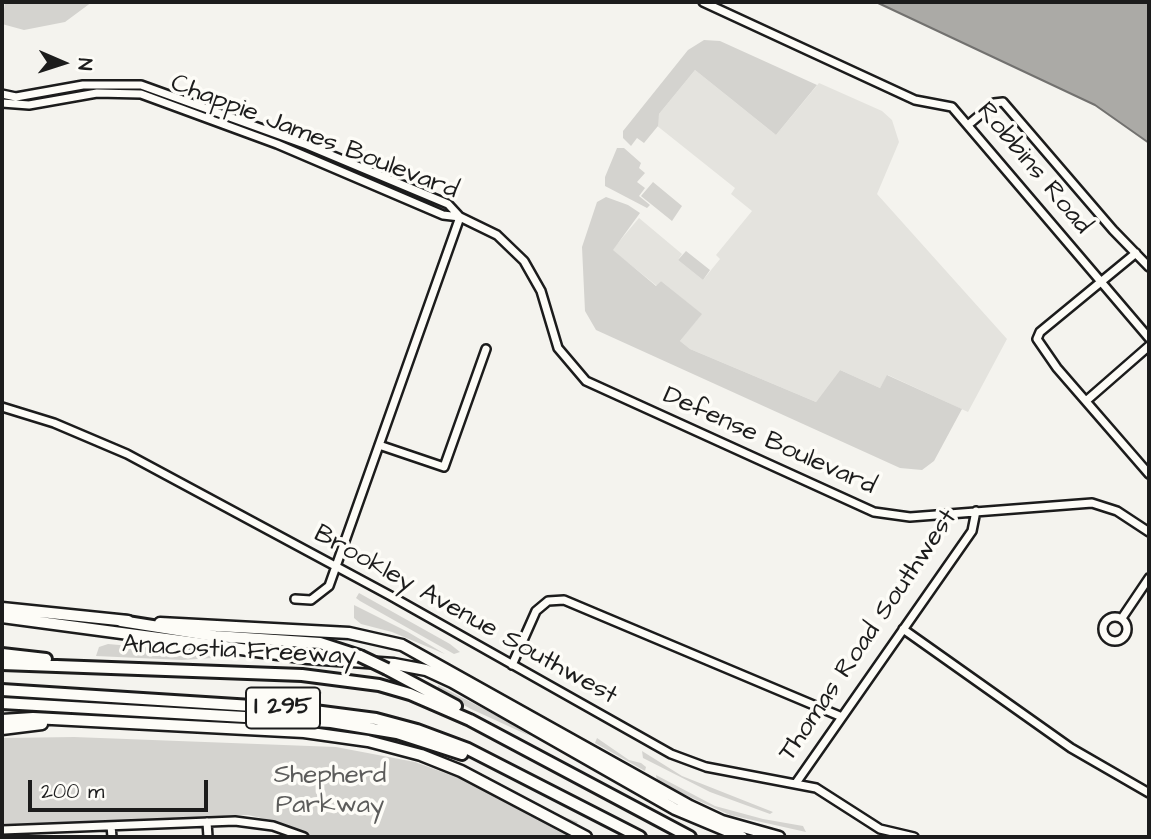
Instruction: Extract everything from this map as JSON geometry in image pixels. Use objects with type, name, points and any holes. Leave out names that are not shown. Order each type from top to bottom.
[{"type":"highway","points":[[121,621],[215,636],[320,643],[360,656],[665,820],[690,837]]},
{"type":"highway","points":[[2,654],[128,668]]},
{"type":"highway","name":"Anacostia Freeway","points":[[2,664],[313,675],[389,688],[430,702],[487,729],[690,837]]},
{"type":"highway","name":"Anacostia Freeway","points":[[2,690],[299,709],[366,717],[448,741],[640,837]]},
{"type":"highway","points":[[2,701],[298,719],[365,727],[445,747],[548,791]]},
{"type":"main road","points":[[2,603],[34,610]]},
{"type":"main road","points":[[2,608],[121,621],[339,633],[394,642],[426,656],[690,806],[733,824],[779,837]]},
{"type":"main road","points":[[2,619],[320,659],[394,664],[426,670],[675,809],[742,837]]},
{"type":"main road","points":[[2,713],[33,719]]},
{"type":"main road","points":[[2,720],[33,719],[314,733],[379,743],[461,771],[583,836]]},
{"type":"main road","points":[[2,729],[98,723]]},
{"type":"street","name":"Robbins Road","points":[[703,2],[915,100],[946,104],[968,125],[1149,338]]},
{"type":"street","name":"Chappie James Boulevard","points":[[2,94],[16,97],[83,85],[141,85],[307,145],[448,204],[460,217]]},
{"type":"street","name":"Chappie James Boulevard","points":[[2,103],[29,105],[97,93],[141,94],[301,154],[443,215],[460,217]]},
{"type":"street","points":[[968,125],[994,103],[1003,102],[1149,267]]},
{"type":"street","points":[[295,599],[304,601],[320,596],[329,586],[460,217]]},
{"type":"street","name":"Defense Boulevard","points":[[460,217],[497,235],[524,261],[541,291],[558,348],[568,363],[595,387],[877,513],[910,517],[1092,503],[1117,511],[1149,532]]},
{"type":"street","points":[[1136,253],[1040,332],[1037,339],[1149,474]]},
{"type":"street","points":[[1086,401],[1149,346]]},
{"type":"street","points":[[379,445],[444,467],[486,349]]},
{"type":"street","name":"Brookley Avenue Southwest","points":[[2,407],[54,423],[116,449],[663,750],[697,765],[816,788],[880,829],[914,837]]},
{"type":"street","name":"Thomas Road Southwest","points":[[796,783],[972,531],[976,511]]},
{"type":"street","points":[[1122,618],[1149,578]]},
{"type":"street","points":[[512,665],[536,611],[548,601],[564,600],[842,717]]},
{"type":"street","points":[[903,629],[1071,748],[1149,793]]},
{"type":"street","points":[[207,822],[208,837]]},
{"type":"street","points":[[2,830],[16,833],[111,826],[254,822],[304,837]]},
{"type":"street","points":[[111,826],[112,837]]},
{"type":"shaded area","points":[[876,2],[1149,2],[1149,143],[1095,105]]},
{"type":"shaded area","points":[[695,70],[776,135],[819,83],[882,111],[892,120],[899,142],[877,194],[1007,339],[968,412],[888,375],[880,388],[840,370],[816,402],[690,349],[680,341],[701,314],[661,281],[657,286],[612,250],[639,218],[682,254],[678,260],[703,280],[720,259],[716,255],[752,211],[731,194],[735,188],[656,125],[659,114]]},
{"type":"green space","points":[[5,2],[92,2],[65,22],[24,30],[2,24]]},
{"type":"green space","points":[[704,40],[720,41],[817,85],[776,135],[695,70],[659,114],[658,126],[644,143],[637,138],[631,146],[623,138],[623,131],[688,50]]},
{"type":"green space","points":[[617,148],[624,148],[641,163],[639,168],[645,173],[637,182],[645,188],[639,196],[650,205],[647,208],[605,186],[605,177]]},
{"type":"green space","points":[[653,182],[682,206],[672,221],[641,196]]},
{"type":"green space","points":[[606,197],[628,205],[640,213],[613,250],[656,286],[661,281],[702,314],[680,341],[690,349],[816,402],[840,370],[880,388],[887,375],[962,409],[934,461],[922,470],[900,468],[596,330],[585,311],[582,247],[597,202]]},
{"type":"green space","points":[[686,251],[710,270],[703,280],[678,260]]},
{"type":"green space","points":[[359,593],[460,652],[454,654],[360,601],[356,598]]},
{"type":"green space","points":[[354,605],[445,654],[392,632],[361,624],[354,618]]},
{"type":"green space","points":[[108,644],[187,651],[207,654],[212,658],[182,660],[96,656],[99,647]]},
{"type":"green space","points":[[438,685],[530,736],[471,709],[437,690]]},
{"type":"green space","points":[[279,687],[320,689],[322,693],[313,702],[256,697],[258,690]]},
{"type":"green space","name":"Shepherd Parkway","points":[[74,737],[336,747],[415,762],[578,822],[565,837],[310,837],[274,821],[248,815],[2,825],[2,738]]},
{"type":"green space","points":[[597,738],[629,760],[641,763],[646,767],[645,771],[595,743]]},
{"type":"green space","points":[[642,751],[682,776],[773,812],[770,814],[710,792],[643,758]]},
{"type":"green space","points":[[656,775],[715,806],[803,826],[806,832],[730,815],[657,782]]}]
